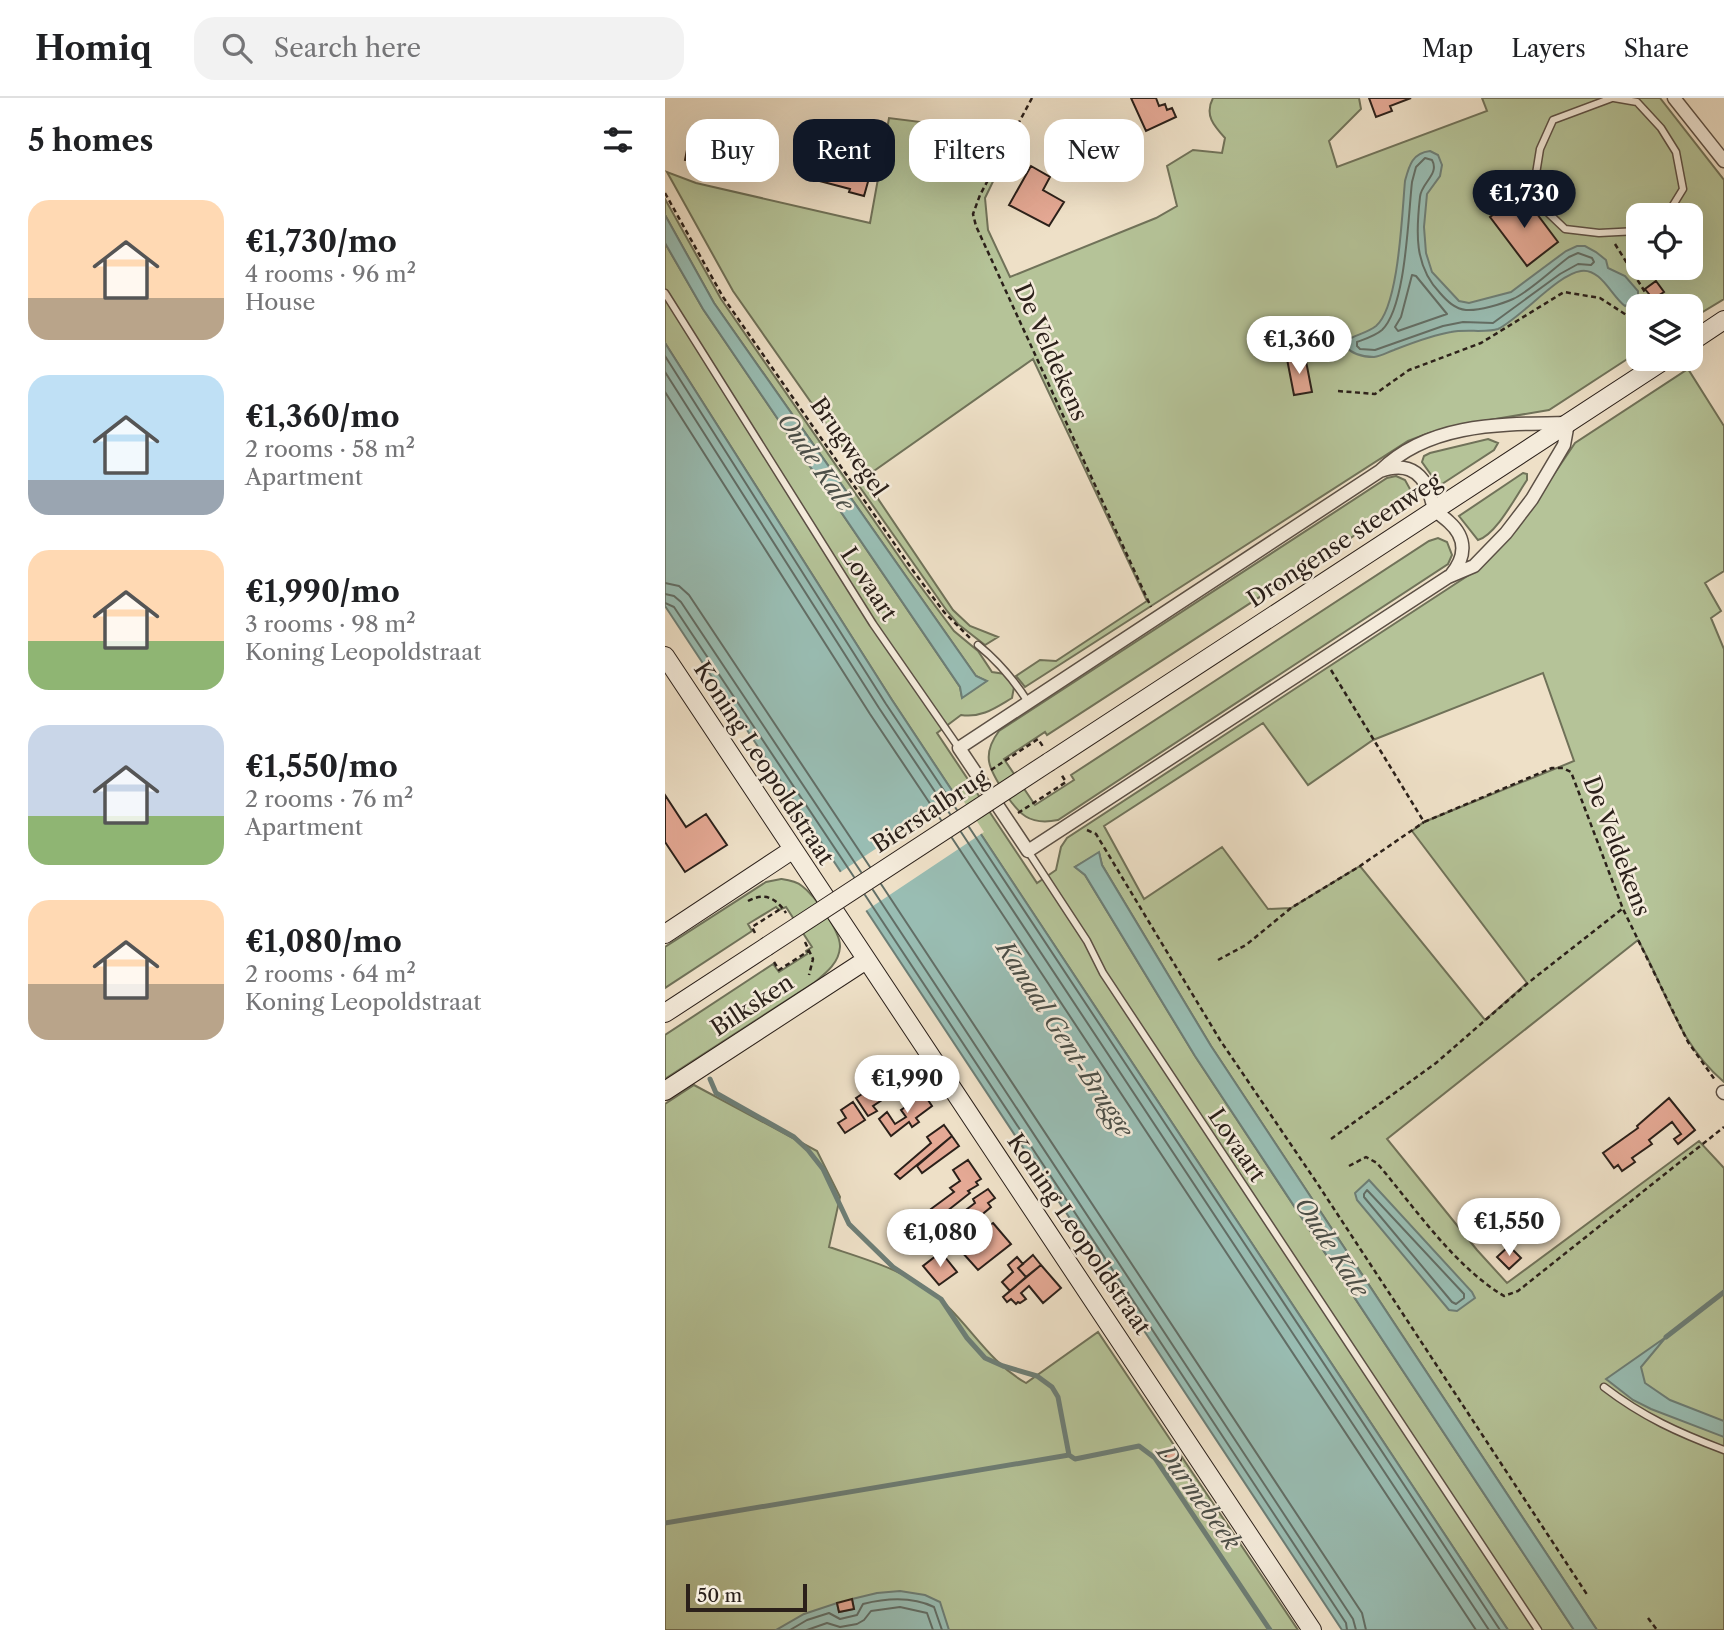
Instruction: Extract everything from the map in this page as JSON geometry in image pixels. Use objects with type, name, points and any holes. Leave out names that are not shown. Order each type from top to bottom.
[{"type":"street","points":[[1674,98],[1724,161]]},
{"type":"street","points":[[1703,334],[1724,320]]},
{"type":"street","name":"Drongense steenweg","points":[[1049,762],[1647,371]]},
{"type":"street","points":[[1568,423],[1564,445],[1532,499],[1506,533],[1474,566],[1448,578],[1028,851],[959,748],[1380,471],[1394,457],[1420,442],[1452,432],[1498,424],[1568,423]]},
{"type":"street","points":[[1380,471],[1393,467],[1416,471],[1429,491],[1435,510],[1458,532],[1463,543],[1463,555],[1458,567],[1448,578]]},
{"type":"street","name":"Koning Leopoldstraat","points":[[665,656],[1312,1630]]},
{"type":"street","name":"Bierstalbrug","points":[[766,947],[1049,762]]},
{"type":"street","points":[[665,934],[792,850]]},
{"type":"street","name":"Bilksken","points":[[665,1013],[766,947]]},
{"type":"street","name":"Bilksken","points":[[665,1091],[866,960]]},
{"type":"lane","points":[[1626,232],[1565,229],[1542,207],[1535,180],[1540,149],[1553,120],[1613,98],[1637,102],[1661,128],[1676,152],[1683,190],[1675,203]]},
{"type":"lane","name":"Lovaart","points":[[665,293],[873,624],[959,748]]},
{"type":"lane","points":[[978,645],[1005,669],[1028,702]]},
{"type":"lane","name":"Lovaart","points":[[1028,851],[1087,941],[1110,984],[1538,1630]]},
{"type":"lane","points":[[1604,1387],[1651,1419],[1724,1450]]},
{"type":"path","name":"De Veldekens","points":[[1032,98],[980,195],[974,214],[976,226],[1147,601],[1158,618]]},
{"type":"path","name":"Brugwegel","points":[[665,193],[731,308],[921,582],[951,621],[978,645]]},
{"type":"path","points":[[1607,233],[1645,294]]},
{"type":"path","points":[[1338,391],[1375,394],[1409,370],[1481,343],[1564,292],[1601,298],[1626,315]]},
{"type":"path","points":[[1324,658],[1424,822]]},
{"type":"path","points":[[979,778],[1038,739]]},
{"type":"path","name":"De Veldekens","points":[[1218,960],[1246,945],[1291,908],[1360,866],[1424,822],[1552,768],[1563,768],[1571,772],[1623,909],[1688,1042],[1723,1093]]},
{"type":"path","points":[[1034,803],[1066,782]]},
{"type":"path","points":[[1072,822],[1096,834],[1220,1040],[1588,1596]]},
{"type":"path","points":[[738,886],[748,901],[761,896],[770,897],[789,918]]},
{"type":"path","points":[[752,927],[782,908]]},
{"type":"path","points":[[1331,1139],[1436,1063],[1528,983],[1623,909]]},
{"type":"path","points":[[803,939],[813,959],[813,968],[804,982],[812,995]]},
{"type":"path","points":[[779,970],[810,950]]},
{"type":"path","points":[[1349,1166],[1366,1157],[1377,1163],[1484,1284],[1504,1296],[1518,1291],[1724,1127]]},
{"type":"path","points":[[1649,1618],[1657,1630]]},
{"type":"green space","points":[[1213,98],[1359,98],[1361,109],[1329,141],[1337,167],[1487,111],[1482,98],[1660,98],[1724,180],[1724,299],[1703,312],[1703,294],[1626,294],[1626,360],[1549,410],[1466,424],[1408,441],[1025,687],[1016,676],[1040,660],[1056,661],[1147,601],[1033,359],[864,478],[733,291],[667,172],[686,179],[686,182],[870,223],[877,182],[895,182],[895,119],[889,118],[909,121],[909,182],[993,182],[985,198],[988,230],[1010,277],[1156,218],[1177,206],[1167,166],[1193,150],[1222,153],[1225,138],[1214,125],[1210,115]]},
{"type":"green space","points":[[665,199],[721,299],[909,571],[954,631],[978,651],[992,672],[1005,674],[1014,687],[1012,698],[982,714],[961,715],[937,733],[1037,883],[1056,870],[1061,847],[1067,838],[1475,571],[1517,529],[1575,443],[1685,371],[1689,371],[1724,426],[1724,571],[1705,583],[1721,611],[1711,618],[1724,649],[1724,1082],[1708,1067],[1684,1033],[1638,940],[1387,1139],[1507,1283],[1699,1141],[1724,1168],[1724,1630],[1597,1630],[1211,1046],[1102,865],[1099,853],[1075,867],[1085,875],[1195,1056],[1574,1630],[1508,1630],[892,700],[665,343],[665,243],[703,309],[960,687],[962,697],[986,681],[976,676],[714,303],[665,215]],"holes":[[[1543,673],[1574,761],[1424,822],[1412,831],[1527,983],[1485,1020],[1360,866],[1291,908],[1268,909],[1222,847],[1144,899],[1104,826],[1263,723],[1308,785],[1373,740]]]},
{"type":"green space","points":[[1488,439],[1498,443],[1494,450],[1439,486],[1422,462],[1424,456],[1430,453]]},
{"type":"green space","points":[[1523,473],[1527,474],[1527,480],[1505,514],[1492,531],[1478,540],[1459,516]]},
{"type":"green space","points":[[1396,476],[1405,480],[1410,489],[1406,502],[1047,735],[1045,732],[1004,759],[1035,805],[1074,780],[1071,775],[1429,541],[1438,538],[1447,542],[1452,555],[1448,564],[1058,820],[1032,820],[1020,812],[994,776],[989,762],[990,747],[999,731],[1387,478]]},
{"type":"green space","points":[[864,478],[953,610],[970,626],[998,637],[985,645],[958,624],[857,483]]},
{"type":"green space","points":[[781,879],[802,886],[826,914],[839,940],[839,953],[835,963],[815,982],[665,1079],[665,1035],[773,964],[779,972],[807,954],[806,951],[812,947],[786,907],[779,910],[776,907],[748,924],[752,931],[665,988],[665,947],[766,882]]},
{"type":"green space","points":[[694,1085],[817,1151],[840,1197],[829,1247],[902,1274],[929,1290],[952,1310],[1001,1365],[1026,1383],[1098,1332],[1298,1630],[665,1630],[665,1104]]},
{"type":"water","points":[[1430,151],[1438,155],[1442,165],[1440,176],[1427,194],[1424,227],[1426,253],[1432,272],[1459,301],[1469,303],[1511,292],[1566,251],[1577,246],[1585,246],[1596,252],[1606,260],[1608,268],[1625,276],[1638,294],[1626,294],[1625,306],[1600,278],[1588,271],[1581,271],[1562,280],[1498,329],[1444,333],[1374,357],[1351,352],[1345,346],[1346,341],[1376,326],[1384,316],[1390,300],[1401,236],[1406,175],[1415,157]]},
{"type":"water","name":"Oude Kale","points":[[665,215],[714,303],[976,676],[987,681],[962,698],[960,687],[703,309],[665,243]]},
{"type":"water","name":"Kanaal Gent-Brugge","points":[[665,343],[892,700],[1508,1630],[1342,1630],[665,606]]},
{"type":"water","name":"Oude Kale","points":[[1099,852],[1102,865],[1211,1046],[1597,1630],[1574,1630],[1195,1056],[1085,875],[1075,867]]},
{"type":"water","points":[[1369,1180],[1475,1298],[1457,1311],[1449,1310],[1357,1200],[1355,1193]]},
{"type":"water","points":[[1666,1337],[1641,1367],[1645,1383],[1670,1400],[1724,1421],[1724,1437],[1651,1409],[1633,1400],[1606,1379]]},
{"type":"water","points":[[900,1591],[925,1595],[940,1602],[949,1630],[776,1630],[804,1614],[837,1603],[839,1612],[854,1609],[852,1599]]},
{"type":"pier","points":[[959,794],[984,832],[864,912],[839,873]]},
{"type":"building","points":[[1131,98],[1156,98],[1159,106],[1165,104],[1167,110],[1172,108],[1176,117],[1146,131],[1144,119],[1141,119]]},
{"type":"building","points":[[1369,98],[1411,98],[1390,106],[1392,111],[1376,117]]},
{"type":"building","points":[[1030,168],[1044,174],[1044,182],[1047,182],[1043,190],[1064,202],[1049,226],[1009,205],[1022,182],[1030,182]]},
{"type":"building","points":[[823,182],[868,182],[864,196],[849,192],[850,189]]},
{"type":"building","points":[[1522,194],[1558,242],[1527,266],[1490,217]]},
{"type":"building","points":[[1656,281],[1664,292],[1649,294],[1645,289]]},
{"type":"building","points":[[1305,356],[1312,392],[1294,395],[1287,359]]},
{"type":"building","points":[[665,795],[686,827],[706,814],[727,845],[685,872],[665,842]]},
{"type":"building","points":[[899,1070],[908,1083],[873,1106],[877,1111],[868,1116],[856,1098]]},
{"type":"building","points":[[924,1094],[932,1106],[916,1118],[919,1122],[912,1127],[909,1122],[891,1136],[879,1119],[887,1112],[895,1124],[906,1117],[901,1110]]},
{"type":"building","points":[[1669,1098],[1695,1130],[1678,1144],[1674,1139],[1681,1134],[1672,1122],[1649,1140],[1652,1144],[1632,1158],[1635,1162],[1622,1171],[1618,1165],[1614,1168],[1603,1153],[1638,1128],[1637,1126]]},
{"type":"building","points":[[853,1102],[865,1120],[845,1133],[838,1123],[846,1118],[841,1110]]},
{"type":"building","points":[[944,1125],[952,1136],[900,1179],[895,1174],[931,1143],[927,1137]]},
{"type":"building","points":[[952,1136],[959,1146],[922,1173],[917,1166]]},
{"type":"building","points":[[968,1160],[981,1179],[976,1182],[978,1185],[937,1219],[931,1209],[954,1192],[950,1188],[960,1181],[953,1170]]},
{"type":"building","points":[[988,1189],[995,1198],[988,1203],[991,1207],[967,1227],[958,1216],[975,1203],[973,1199]]},
{"type":"building","points":[[950,1211],[957,1219],[939,1233],[933,1225]]},
{"type":"building","points":[[993,1223],[1011,1244],[978,1270],[961,1251],[972,1241],[970,1239]]},
{"type":"building","points":[[1509,1246],[1521,1258],[1509,1269],[1497,1257]]},
{"type":"building","points":[[941,1252],[957,1272],[939,1285],[923,1266]]},
{"type":"building","points":[[1033,1255],[1041,1265],[1026,1277],[1018,1268]]},
{"type":"building","points":[[1017,1257],[1023,1264],[1018,1268],[1026,1277],[1010,1291],[1002,1282],[1013,1272],[1008,1265]]},
{"type":"building","points":[[1041,1265],[1061,1288],[1043,1303],[1029,1286],[1021,1293],[1026,1299],[1016,1304],[1011,1299],[1007,1302],[1003,1297]]},
{"type":"building","points":[[1173,1451],[1179,1453],[1179,1465],[1173,1467],[1167,1465],[1165,1459],[1167,1453]]},
{"type":"building","points":[[852,1599],[854,1609],[839,1612],[837,1603]]},
{"type":"waterway","name":"Durmebeek","points":[[710,1079],[716,1093],[794,1137],[808,1150],[823,1169],[849,1224],[893,1267],[941,1299],[967,1338],[985,1358],[1037,1376],[1052,1387],[1058,1397],[1069,1455],[1075,1459],[1139,1446],[1155,1458],[1270,1630]]},
{"type":"waterway","points":[[1666,1337],[1724,1292]]},
{"type":"waterway","points":[[665,1523],[1069,1455]]}]
